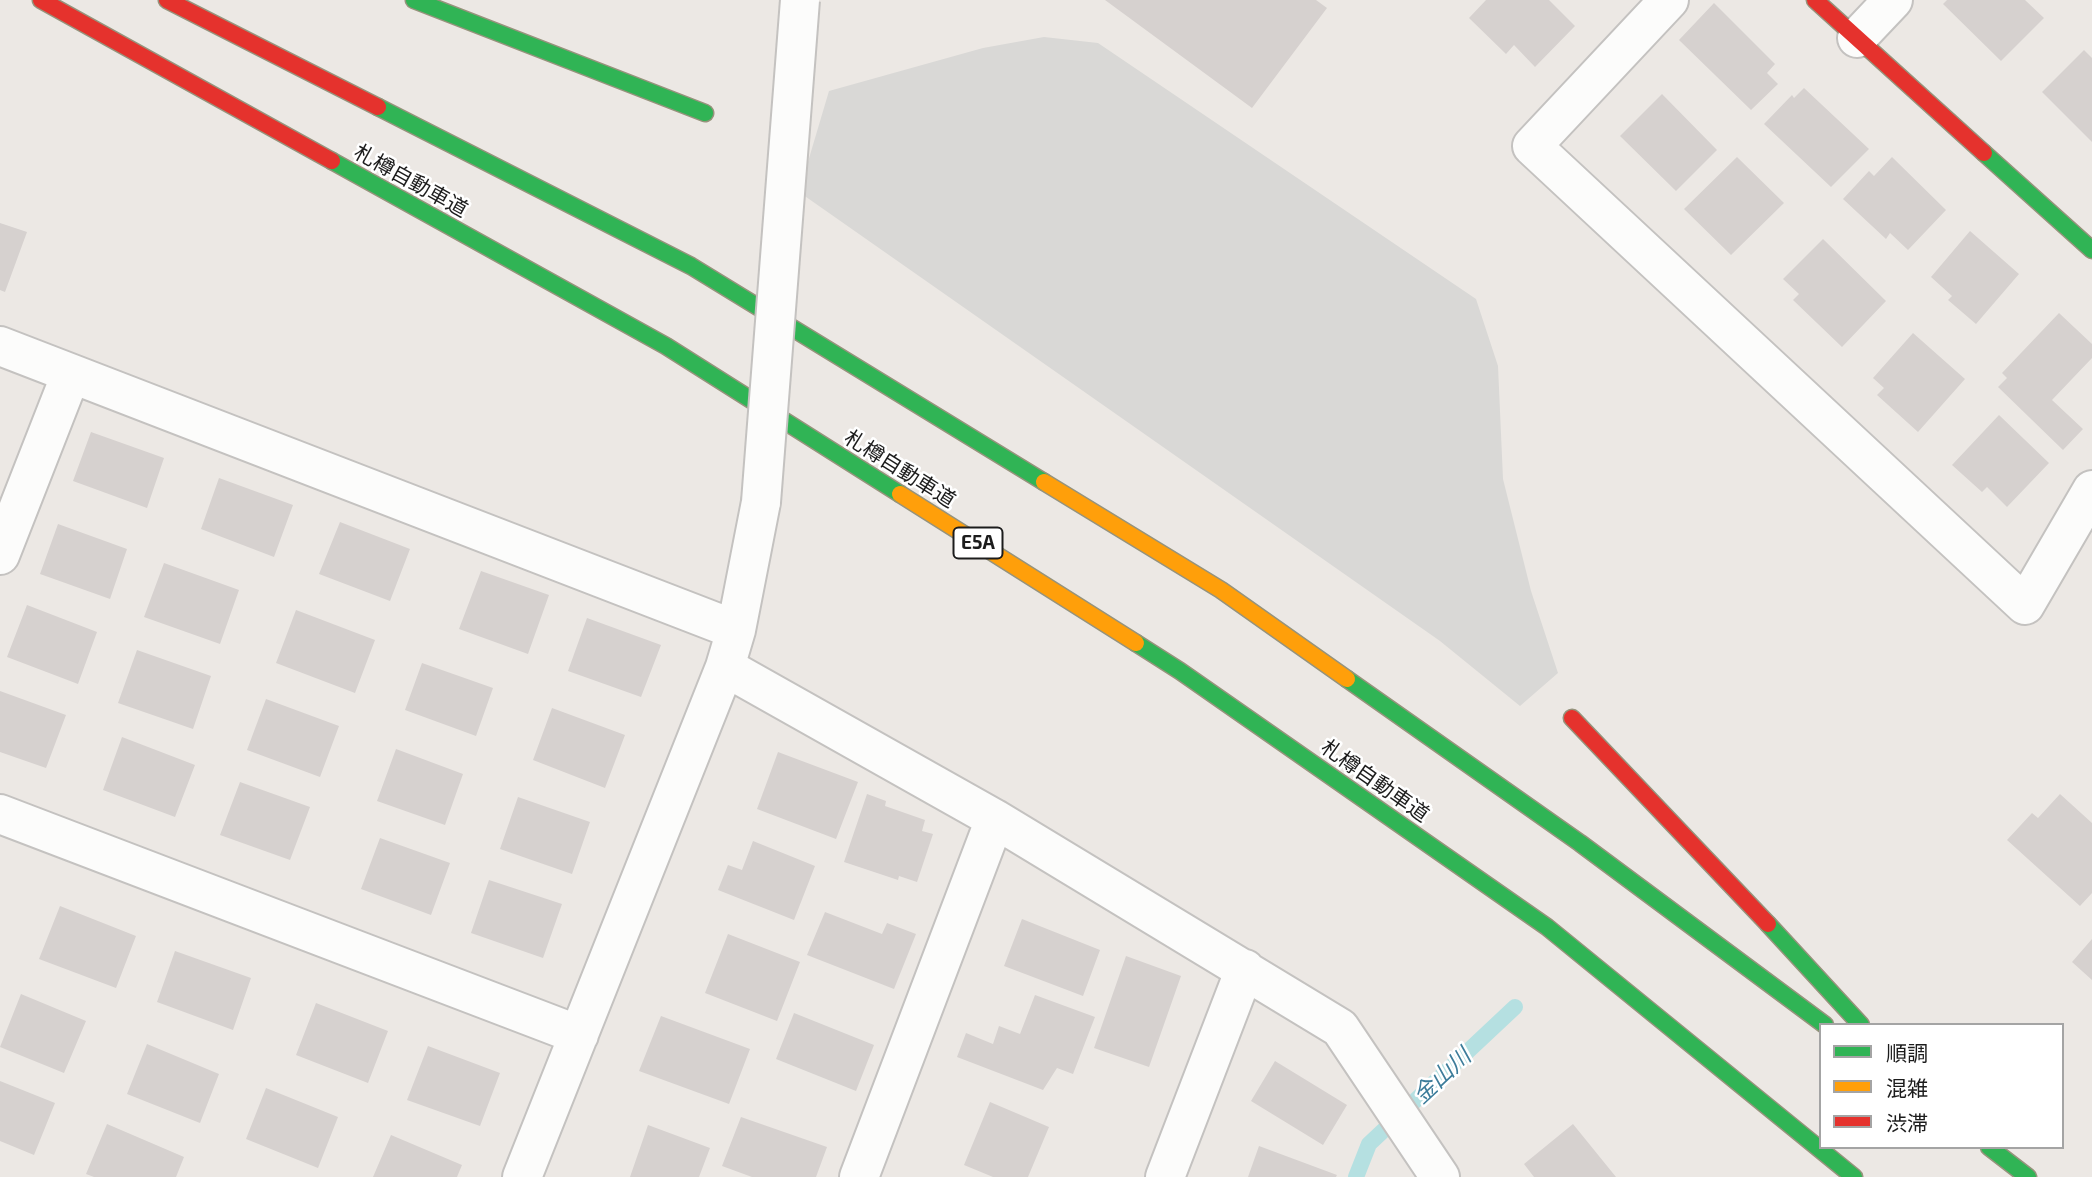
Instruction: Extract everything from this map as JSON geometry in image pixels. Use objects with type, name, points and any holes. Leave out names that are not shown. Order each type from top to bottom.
[{"type":"main road","name":"札樽自動車道","points":[[41,0],[666,346],[1180,671],[1547,927],[1819,1148]]},
{"type":"main road","points":[[167,0],[691,266],[1221,590],[1580,843],[1822,1023]]},
{"type":"main road","points":[[414,0],[705,113]]},
{"type":"main road","points":[[1815,0],[2092,250]]},
{"type":"main road","points":[[1572,718],[1859,1023]]},
{"type":"main road","name":"札樽自動車道","points":[[1820,1149],[1854,1177]]},
{"type":"main road","points":[[1992,1149],[2028,1177]]},
{"type":"street","points":[[522,1177],[725,667],[736,631],[761,502],[800,0]]},
{"type":"street","points":[[1669,0],[1532,146],[2025,605],[2092,490]]},
{"type":"street","points":[[1857,38],[1893,0]]},
{"type":"street","points":[[0,346],[736,631]]},
{"type":"street","points":[[0,555],[71,373]]},
{"type":"street","points":[[725,667],[995,820],[1340,1028],[1425,1164]]},
{"type":"street","points":[[0,814],[579,1035]]},
{"type":"street","points":[[859,1177],[995,820]]},
{"type":"street","points":[[1165,1177],[1245,970]]},
{"type":"shaded area","points":[[1044,37],[1098,43],[1476,299],[1498,366],[1503,479],[1531,591],[1558,673],[1520,706],[1440,641],[799,192],[829,91],[983,48]]},
{"type":"building","points":[[1105,0],[1316,0],[1327,8],[1252,108]]},
{"type":"building","points":[[1486,0],[1549,0],[1575,26],[1535,67],[1514,45],[1506,54],[1469,18]]},
{"type":"building","points":[[1947,0],[2025,0],[2044,18],[2001,61],[1943,4]]},
{"type":"building","points":[[1714,3],[1775,64],[1767,73],[1778,84],[1751,110],[1679,40]]},
{"type":"building","points":[[2084,50],[2092,58],[2092,142],[2042,92]]},
{"type":"building","points":[[1804,88],[1869,149],[1831,187],[1764,124],[1792,95],[1794,98]]},
{"type":"building","points":[[1662,94],[1717,150],[1676,191],[1620,136]]},
{"type":"building","points":[[1737,157],[1784,203],[1731,255],[1684,209]]},
{"type":"building","points":[[1892,157],[1946,210],[1908,250],[1890,233],[1886,239],[1843,199],[1869,171],[1874,176]]},
{"type":"building","points":[[0,223],[27,232],[5,292],[0,290]]},
{"type":"building","points":[[1970,231],[2019,274],[1976,324],[1948,300],[1952,296],[1931,277]]},
{"type":"building","points":[[1823,239],[1886,301],[1842,347],[1793,300],[1799,294],[1783,279]]},
{"type":"building","points":[[2059,313],[2092,344],[2092,358],[2052,400],[2083,429],[2063,450],[1998,387],[2007,378],[2002,373]]},
{"type":"building","points":[[1913,333],[1965,379],[1918,432],[1877,395],[1884,388],[1873,378]]},
{"type":"building","points":[[1999,415],[2049,463],[2007,507],[1987,487],[1982,492],[1952,465]]},
{"type":"building","points":[[91,432],[164,458],[147,508],[73,481]]},
{"type":"building","points":[[219,478],[293,505],[274,557],[201,529]]},
{"type":"building","points":[[340,522],[410,549],[390,601],[319,574]]},
{"type":"building","points":[[58,524],[127,549],[110,599],[40,574]]},
{"type":"building","points":[[164,563],[239,590],[220,644],[144,617]]},
{"type":"building","points":[[481,571],[549,595],[528,654],[459,629]]},
{"type":"building","points":[[27,605],[97,632],[78,684],[7,657]]},
{"type":"building","points":[[296,610],[375,640],[355,693],[276,663]]},
{"type":"building","points":[[587,618],[661,645],[641,697],[568,671]]},
{"type":"building","points":[[137,650],[211,676],[193,729],[118,703]]},
{"type":"building","points":[[422,663],[493,688],[476,736],[405,710]]},
{"type":"building","points":[[0,691],[66,715],[46,768],[0,752]]},
{"type":"building","points":[[266,699],[339,726],[320,777],[247,750]]},
{"type":"building","points":[[552,708],[625,735],[605,788],[533,760]]},
{"type":"building","points":[[122,737],[195,765],[175,817],[103,790]]},
{"type":"building","points":[[396,749],[463,774],[445,825],[377,801]]},
{"type":"building","points":[[778,752],[858,782],[836,839],[757,809]]},
{"type":"building","points":[[240,782],[310,807],[290,860],[220,835]]},
{"type":"building","points":[[867,794],[886,801],[885,806],[925,820],[922,831],[933,834],[917,882],[899,876],[898,880],[844,862]]},
{"type":"building","points":[[2060,794],[2092,823],[2092,893],[2080,906],[2007,840],[2032,813],[2038,818]]},
{"type":"building","points":[[518,797],[590,822],[572,874],[500,849]]},
{"type":"building","points":[[380,838],[450,863],[431,915],[361,889]]},
{"type":"building","points":[[753,841],[815,866],[794,920],[718,890],[728,865],[742,870]]},
{"type":"building","points":[[489,880],[562,904],[543,958],[471,933]]},
{"type":"building","points":[[60,906],[136,936],[116,988],[39,959]]},
{"type":"building","points":[[825,912],[882,934],[887,923],[916,934],[894,989],[807,955]]},
{"type":"building","points":[[1022,919],[1100,950],[1083,996],[1004,966]]},
{"type":"building","points":[[728,934],[800,962],[777,1021],[705,993]]},
{"type":"building","points":[[2092,939],[2092,980],[2072,962]]},
{"type":"building","points":[[175,951],[251,978],[233,1030],[157,1002]]},
{"type":"building","points":[[1126,956],[1181,976],[1149,1067],[1094,1048]]},
{"type":"building","points":[[21,994],[86,1021],[64,1073],[0,1047]]},
{"type":"building","points":[[1035,995],[1095,1017],[1073,1074],[1057,1068],[1043,1090],[957,1057],[966,1033],[993,1044],[999,1026],[1020,1034]]},
{"type":"building","points":[[316,1003],[388,1031],[368,1083],[296,1055]]},
{"type":"building","points":[[794,1013],[874,1045],[856,1091],[776,1059]]},
{"type":"building","points":[[661,1016],[750,1049],[729,1104],[639,1071]]},
{"type":"building","points":[[147,1044],[219,1074],[200,1123],[127,1094]]},
{"type":"building","points":[[428,1046],[500,1073],[480,1126],[407,1100]]},
{"type":"building","points":[[1275,1061],[1347,1105],[1323,1145],[1251,1101]]},
{"type":"building","points":[[0,1081],[55,1103],[34,1155],[0,1141]]},
{"type":"building","points":[[266,1088],[338,1117],[318,1168],[246,1139]]},
{"type":"building","points":[[990,1102],[1049,1127],[1028,1177],[993,1177],[964,1165]]},
{"type":"building","points":[[741,1117],[827,1147],[816,1177],[752,1177],[722,1166]]},
{"type":"building","points":[[107,1124],[184,1157],[176,1177],[94,1177],[86,1174]]},
{"type":"building","points":[[1573,1124],[1616,1177],[1534,1177],[1524,1164]]},
{"type":"building","points":[[648,1125],[710,1148],[699,1177],[630,1177]]},
{"type":"building","points":[[391,1135],[462,1165],[457,1177],[373,1177]]},
{"type":"building","points":[[1259,1146],[1337,1175],[1248,1177]]},
{"type":"waterway","name":"金山川","points":[[1356,1177],[1369,1144],[1515,1007]]},
{"type":"traffic: fast","points":[[414,0],[705,113]]},
{"type":"traffic: fast","points":[[378,107],[691,266],[1044,482]]},
{"type":"traffic: fast","points":[[1984,153],[2092,250]]},
{"type":"traffic: fast","points":[[332,161],[666,346],[900,494]]},
{"type":"traffic: fast","points":[[1136,643],[1547,927],[1819,1148]]},
{"type":"traffic: fast","points":[[1347,679],[1580,843],[1822,1023]]},
{"type":"traffic: fast","points":[[1768,924],[1859,1023]]},
{"type":"traffic: fast","points":[[1820,1149],[1854,1177]]},
{"type":"traffic: fast","points":[[1992,1149],[2028,1177]]},
{"type":"traffic: slow","points":[[1044,482],[1221,590],[1347,679]]},
{"type":"traffic: slow","points":[[900,494],[1136,643]]},
{"type":"traffic: jam","points":[[41,0],[332,161]]},
{"type":"traffic: jam","points":[[167,0],[378,107]]},
{"type":"traffic: jam","points":[[1815,0],[1984,153]]},
{"type":"traffic: jam","points":[[1572,718],[1768,924]]}]
